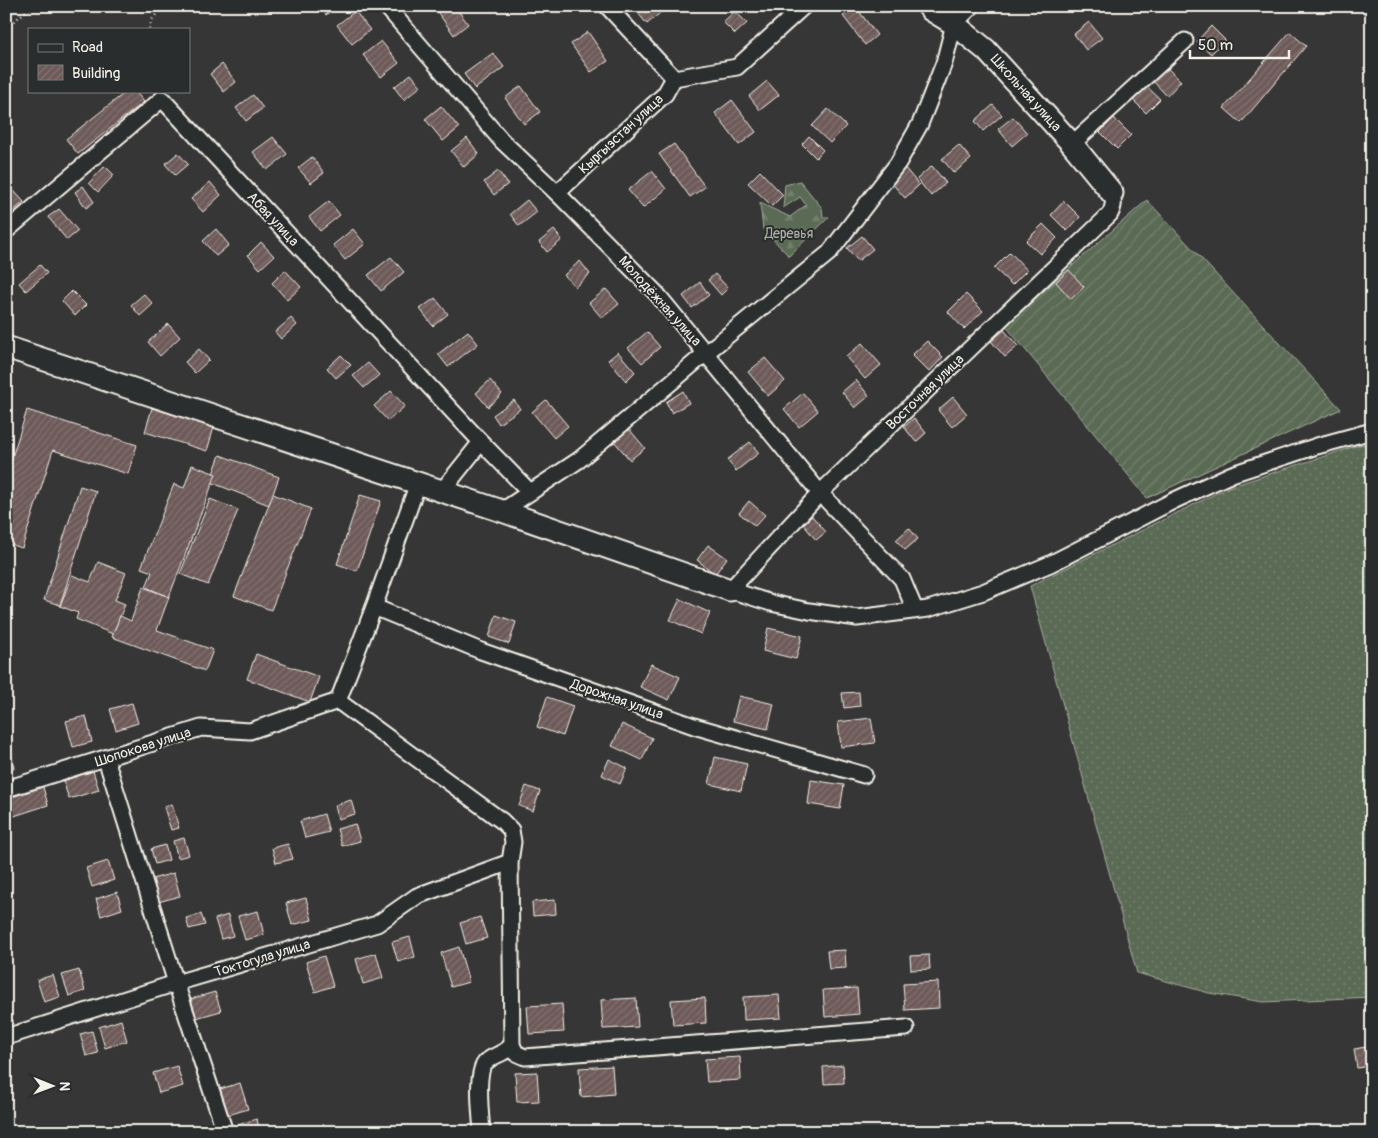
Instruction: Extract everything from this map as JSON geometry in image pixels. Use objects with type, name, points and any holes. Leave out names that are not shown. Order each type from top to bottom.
[{"type":"street","name":"Молодёжная улица","points":[[386,6],[502,141],[557,193],[657,294],[820,492],[902,579],[915,610]]},
{"type":"street","points":[[607,6],[674,78],[737,67],[804,6]]},
{"type":"street","name":"Школьная улица","points":[[928,6],[986,50],[1072,144],[1112,193]]},
{"type":"street","points":[[502,511],[578,460],[829,253],[898,164],[924,115],[944,62],[954,24],[972,6]]},
{"type":"street","points":[[1072,144],[1185,41]]},
{"type":"street","name":"Кыргызстан улица","points":[[557,193],[665,94],[674,78]]},
{"type":"street","name":"Абая улица","points":[[6,231],[162,99],[481,442]]},
{"type":"street","name":"Восточная улица","points":[[730,590],[820,492],[1110,214],[1114,200],[1112,193]]},
{"type":"street","points":[[6,347],[502,511],[730,590],[781,605],[857,618],[928,609],[983,592],[1050,564],[1173,501],[1232,474],[1317,446],[1372,431]]},
{"type":"street","points":[[442,491],[481,442],[530,492]]},
{"type":"street","points":[[418,484],[374,608],[338,701],[502,821],[511,830],[514,842],[510,862],[512,1045],[516,1054],[525,1057],[906,1028]]},
{"type":"street","name":"Дорожная улица","points":[[374,608],[481,651],[694,726],[864,775]]},
{"type":"street","name":"Шопокова улица","points":[[6,790],[201,728],[250,731],[338,701]]},
{"type":"street","points":[[106,759],[176,984],[225,1132]]},
{"type":"street","name":"Токтогула улица","points":[[6,1038],[176,984],[377,924],[418,896],[510,862]]},
{"type":"street","points":[[482,1132],[479,1088],[480,1071],[489,1059],[506,1052],[512,1045]]},
{"type":"path","points":[[6,28],[32,6]]},
{"type":"path","points":[[149,28],[152,20],[162,6]]},
{"type":"green space","name":"Деревья","points":[[800,181],[822,208],[823,217],[829,217],[789,256],[763,229],[760,203],[790,217],[806,205],[800,197],[783,208],[785,185]]},
{"type":"green space","points":[[1147,200],[1341,409],[1147,498],[1005,325]]},
{"type":"green space","points":[[1372,444],[1372,997],[1263,1002],[1209,993],[1137,973],[1030,586],[1229,487],[1359,445]]},
{"type":"building","points":[[319,6],[337,6],[326,15]]},
{"type":"building","points":[[433,6],[455,6],[468,24],[454,35]]},
{"type":"building","points":[[632,6],[655,6],[660,13],[647,24]]},
{"type":"building","points":[[855,6],[877,35],[865,45],[843,16]]},
{"type":"building","points":[[355,11],[370,30],[352,44],[337,25]]},
{"type":"building","points":[[735,11],[747,23],[735,34],[723,22]]},
{"type":"building","points":[[1089,22],[1102,38],[1086,50],[1074,34]]},
{"type":"building","points":[[1211,26],[1225,40],[1211,54],[1197,41]]},
{"type":"building","points":[[588,32],[608,61],[591,72],[571,44]]},
{"type":"building","points":[[1290,32],[1306,46],[1241,123],[1224,108]]},
{"type":"building","points":[[381,41],[399,63],[381,77],[363,55]]},
{"type":"building","points":[[493,53],[504,67],[475,89],[464,74]]},
{"type":"building","points":[[222,64],[236,82],[224,92],[210,74]]},
{"type":"building","points":[[1166,67],[1181,81],[1167,96],[1153,81]]},
{"type":"building","points":[[411,74],[421,86],[404,100],[394,87]]},
{"type":"building","points":[[767,81],[779,95],[760,110],[749,96]]},
{"type":"building","points":[[1145,85],[1160,99],[1146,113],[1132,99]]},
{"type":"building","points":[[521,86],[540,112],[524,124],[505,98]]},
{"type":"building","points":[[126,92],[136,92],[144,102],[78,154],[66,139]]},
{"type":"building","points":[[253,95],[263,108],[246,121],[236,108]]},
{"type":"building","points":[[732,100],[756,132],[739,145],[715,113]]},
{"type":"building","points":[[993,105],[1002,115],[983,131],[975,121]]},
{"type":"building","points":[[441,106],[459,128],[443,141],[425,119]]},
{"type":"building","points":[[828,109],[846,126],[830,143],[812,126]]},
{"type":"building","points":[[1013,117],[1027,133],[1012,146],[998,129]]},
{"type":"building","points":[[1114,118],[1131,135],[1117,149],[1100,132]]},
{"type":"building","points":[[809,136],[823,150],[816,158],[802,144]]},
{"type":"building","points":[[273,137],[287,154],[267,170],[253,152]]},
{"type":"building","points":[[467,138],[479,154],[464,167],[451,151]]},
{"type":"building","points":[[674,144],[705,187],[690,197],[659,154]]},
{"type":"building","points":[[959,145],[971,159],[954,173],[942,159]]},
{"type":"building","points":[[178,153],[188,164],[175,175],[165,164]]},
{"type":"building","points":[[312,157],[324,173],[311,183],[298,168]]},
{"type":"building","points":[[105,166],[114,175],[98,192],[89,183]]},
{"type":"building","points":[[932,166],[946,183],[931,196],[917,179]]},
{"type":"building","points":[[904,167],[919,185],[905,198],[889,180]]},
{"type":"building","points":[[498,171],[508,184],[494,195],[484,182]]},
{"type":"building","points":[[652,171],[666,189],[643,208],[628,190]]},
{"type":"building","points":[[760,171],[783,195],[772,206],[748,183]]},
{"type":"building","points":[[210,182],[221,195],[203,212],[191,199]]},
{"type":"building","points":[[83,186],[94,202],[86,208],[75,192]]},
{"type":"building","points":[[14,191],[24,202],[6,217],[6,198]]},
{"type":"building","points":[[527,200],[537,212],[519,226],[510,214]]},
{"type":"building","points":[[329,201],[340,215],[320,231],[309,217]]},
{"type":"building","points":[[1064,201],[1080,217],[1067,231],[1051,215]]},
{"type":"building","points":[[59,209],[78,231],[67,240],[48,217]]},
{"type":"building","points":[[1043,224],[1057,238],[1040,254],[1026,241]]},
{"type":"building","points":[[216,229],[229,245],[216,256],[203,241]]},
{"type":"building","points":[[353,229],[365,244],[345,260],[333,245]]},
{"type":"building","points":[[554,230],[562,240],[547,252],[539,242]]},
{"type":"building","points":[[862,236],[873,249],[858,261],[847,248]]},
{"type":"building","points":[[261,242],[274,256],[260,269],[248,255]]},
{"type":"building","points":[[1010,252],[1027,270],[1012,285],[994,268]]},
{"type":"building","points":[[391,257],[404,272],[381,291],[368,275]]},
{"type":"building","points":[[580,261],[590,274],[575,287],[564,275]]},
{"type":"building","points":[[40,265],[47,273],[26,291],[19,283]]},
{"type":"building","points":[[285,270],[301,287],[287,300],[272,283]]},
{"type":"building","points":[[1069,270],[1084,287],[1071,299],[1056,282]]},
{"type":"building","points":[[715,274],[728,288],[721,295],[708,280]]},
{"type":"building","points":[[700,282],[709,295],[692,308],[683,296]]},
{"type":"building","points":[[606,289],[619,304],[602,318],[589,303]]},
{"type":"building","points":[[72,291],[86,305],[75,316],[62,301]]},
{"type":"building","points":[[144,294],[153,304],[140,316],[131,305]]},
{"type":"building","points":[[966,294],[983,311],[964,329],[948,312]]},
{"type":"building","points":[[435,298],[448,314],[433,326],[420,309]]},
{"type":"building","points":[[291,318],[297,325],[281,339],[275,332]]},
{"type":"building","points":[[168,324],[180,337],[160,356],[148,342]]},
{"type":"building","points":[[1004,330],[1018,346],[1005,357],[991,341]]},
{"type":"building","points":[[468,331],[478,344],[448,367],[438,354]]},
{"type":"building","points":[[647,332],[660,347],[642,363],[628,348]]},
{"type":"building","points":[[927,341],[943,357],[929,372],[912,355]]},
{"type":"building","points":[[862,343],[881,365],[865,379],[846,357]]},
{"type":"building","points":[[199,349],[209,360],[195,373],[185,362]]},
{"type":"building","points":[[618,352],[635,372],[626,381],[608,360]]},
{"type":"building","points":[[341,355],[351,365],[336,378],[327,368]]},
{"type":"building","points":[[765,358],[785,381],[768,396],[748,372]]},
{"type":"building","points":[[368,363],[379,375],[364,388],[353,376]]},
{"type":"building","points":[[490,380],[502,394],[488,407],[476,393]]},
{"type":"building","points":[[856,380],[869,396],[855,408],[842,392]]},
{"type":"building","points":[[391,391],[405,406],[388,421],[374,406]]},
{"type":"building","points":[[683,391],[689,403],[672,413],[666,402]]},
{"type":"building","points":[[803,393],[818,411],[799,427],[784,409]]},
{"type":"building","points":[[953,397],[967,414],[952,427],[938,410]]},
{"type":"building","points":[[514,400],[520,409],[499,424],[493,415]]},
{"type":"building","points":[[546,400],[568,426],[554,438],[532,412]]},
{"type":"building","points":[[152,408],[214,427],[207,451],[145,432]]},
{"type":"building","points":[[27,410],[137,445],[128,474],[53,450],[22,548],[6,543],[6,476]]},
{"type":"building","points":[[914,418],[926,433],[916,442],[904,427]]},
{"type":"building","points":[[629,429],[645,448],[630,460],[614,441]]},
{"type":"building","points":[[750,442],[759,453],[736,471],[727,460]]},
{"type":"building","points":[[220,455],[279,477],[269,505],[210,482]]},
{"type":"building","points":[[192,465],[216,474],[169,597],[146,587],[152,572],[141,568],[174,484],[184,488]]},
{"type":"building","points":[[80,486],[96,491],[60,605],[44,600]]},
{"type":"building","points":[[273,494],[311,509],[271,610],[234,596]]},
{"type":"building","points":[[360,495],[381,501],[357,571],[337,564]]},
{"type":"building","points":[[210,499],[238,510],[208,585],[180,574]]},
{"type":"building","points":[[749,501],[765,515],[755,526],[739,513]]},
{"type":"building","points":[[812,516],[826,532],[816,540],[803,524]]},
{"type":"building","points":[[909,528],[918,539],[905,550],[896,540]]},
{"type":"building","points":[[708,545],[727,558],[715,574],[697,560]]},
{"type":"building","points":[[98,562],[126,573],[115,600],[125,604],[113,634],[76,619],[78,613],[60,606],[72,575],[90,582]]},
{"type":"building","points":[[143,587],[169,597],[157,630],[213,650],[205,671],[112,637],[120,616],[131,621]]},
{"type":"building","points":[[680,599],[710,613],[701,634],[670,620]]},
{"type":"building","points":[[496,615],[516,622],[509,644],[489,637]]},
{"type":"building","points":[[768,628],[802,636],[796,659],[763,651]]},
{"type":"building","points":[[256,654],[319,677],[310,702],[247,679]]},
{"type":"building","points":[[651,664],[680,677],[669,700],[640,687]]},
{"type":"building","points":[[859,692],[860,706],[844,708],[842,693]]},
{"type":"building","points":[[739,696],[774,704],[768,729],[733,721]]},
{"type":"building","points":[[547,697],[573,706],[563,736],[537,727]]},
{"type":"building","points":[[132,703],[138,723],[116,730],[110,709]]},
{"type":"building","points":[[86,716],[92,742],[73,747],[66,721]]},
{"type":"building","points":[[871,718],[875,743],[841,747],[838,722]]},
{"type":"building","points":[[622,724],[652,738],[642,760],[612,746]]},
{"type":"building","points":[[11,747],[14,769],[6,770],[6,748]]},
{"type":"building","points":[[715,757],[747,764],[741,791],[709,784]]},
{"type":"building","points":[[609,759],[627,768],[620,784],[602,775]]},
{"type":"building","points":[[93,771],[99,790],[69,799],[63,781]]},
{"type":"building","points":[[811,780],[844,785],[840,809],[808,804]]},
{"type":"building","points":[[526,786],[540,791],[533,811],[519,806]]},
{"type":"building","points":[[43,787],[48,805],[8,818],[6,799]]},
{"type":"building","points":[[351,800],[355,814],[338,819],[335,805]]},
{"type":"building","points":[[172,804],[179,828],[171,830],[164,807]]},
{"type":"building","points":[[324,814],[329,832],[305,838],[300,821]]},
{"type":"building","points":[[355,824],[360,841],[342,846],[337,829]]},
{"type":"building","points":[[184,838],[189,855],[178,858],[173,841]]},
{"type":"building","points":[[288,844],[293,859],[276,863],[272,848]]},
{"type":"building","points":[[165,845],[169,860],[155,864],[151,849]]},
{"type":"building","points":[[108,861],[114,880],[92,887],[86,868]]},
{"type":"building","points":[[174,873],[180,896],[158,902],[152,879]]},
{"type":"building","points":[[117,892],[122,909],[101,916],[96,899]]},
{"type":"building","points":[[306,898],[312,920],[292,925],[286,903]]},
{"type":"building","points":[[555,900],[556,914],[533,916],[532,902]]},
{"type":"building","points":[[258,911],[264,935],[245,940],[238,916]]},
{"type":"building","points":[[201,914],[205,925],[189,929],[186,918]]},
{"type":"building","points":[[228,915],[233,936],[221,939],[215,919]]},
{"type":"building","points":[[480,917],[487,938],[466,944],[460,923]]},
{"type":"building","points":[[410,937],[415,957],[398,962],[392,942]]},
{"type":"building","points":[[459,947],[469,982],[451,987],[441,953]]},
{"type":"building","points":[[845,950],[846,968],[829,969],[827,951]]},
{"type":"building","points":[[376,953],[383,978],[363,984],[356,959]]},
{"type":"building","points":[[929,955],[930,969],[911,970],[910,956]]},
{"type":"building","points":[[324,956],[333,986],[315,992],[306,962]]},
{"type":"building","points":[[79,970],[85,991],[69,996],[62,975]]},
{"type":"building","points":[[53,975],[60,997],[44,1002],[37,980]]},
{"type":"building","points":[[938,982],[939,1008],[905,1010],[903,984]]},
{"type":"building","points":[[857,988],[859,1014],[825,1017],[823,990]]},
{"type":"building","points":[[215,992],[221,1011],[196,1018],[191,999]]},
{"type":"building","points":[[779,995],[781,1018],[744,1020],[743,997]]},
{"type":"building","points":[[636,998],[638,1027],[603,1029],[601,1000]]},
{"type":"building","points":[[705,998],[706,1023],[673,1025],[671,1000]]},
{"type":"building","points":[[562,1004],[564,1032],[529,1034],[527,1006]]},
{"type":"building","points":[[121,1020],[127,1041],[105,1048],[99,1027]]},
{"type":"building","points":[[92,1031],[98,1053],[86,1056],[80,1034]]},
{"type":"building","points":[[1366,1047],[1369,1066],[1357,1068],[1354,1049]]},
{"type":"building","points":[[740,1057],[741,1080],[707,1082],[705,1059]]},
{"type":"building","points":[[843,1065],[844,1083],[824,1084],[823,1067]]},
{"type":"building","points":[[177,1066],[183,1086],[159,1093],[153,1073]]},
{"type":"building","points":[[612,1066],[614,1094],[581,1097],[579,1068]]},
{"type":"building","points":[[537,1072],[539,1101],[517,1102],[515,1073]]},
{"type":"building","points":[[240,1083],[248,1109],[228,1115],[220,1089]]},
{"type":"building","points":[[257,1119],[260,1132],[238,1132],[236,1125]]}]
